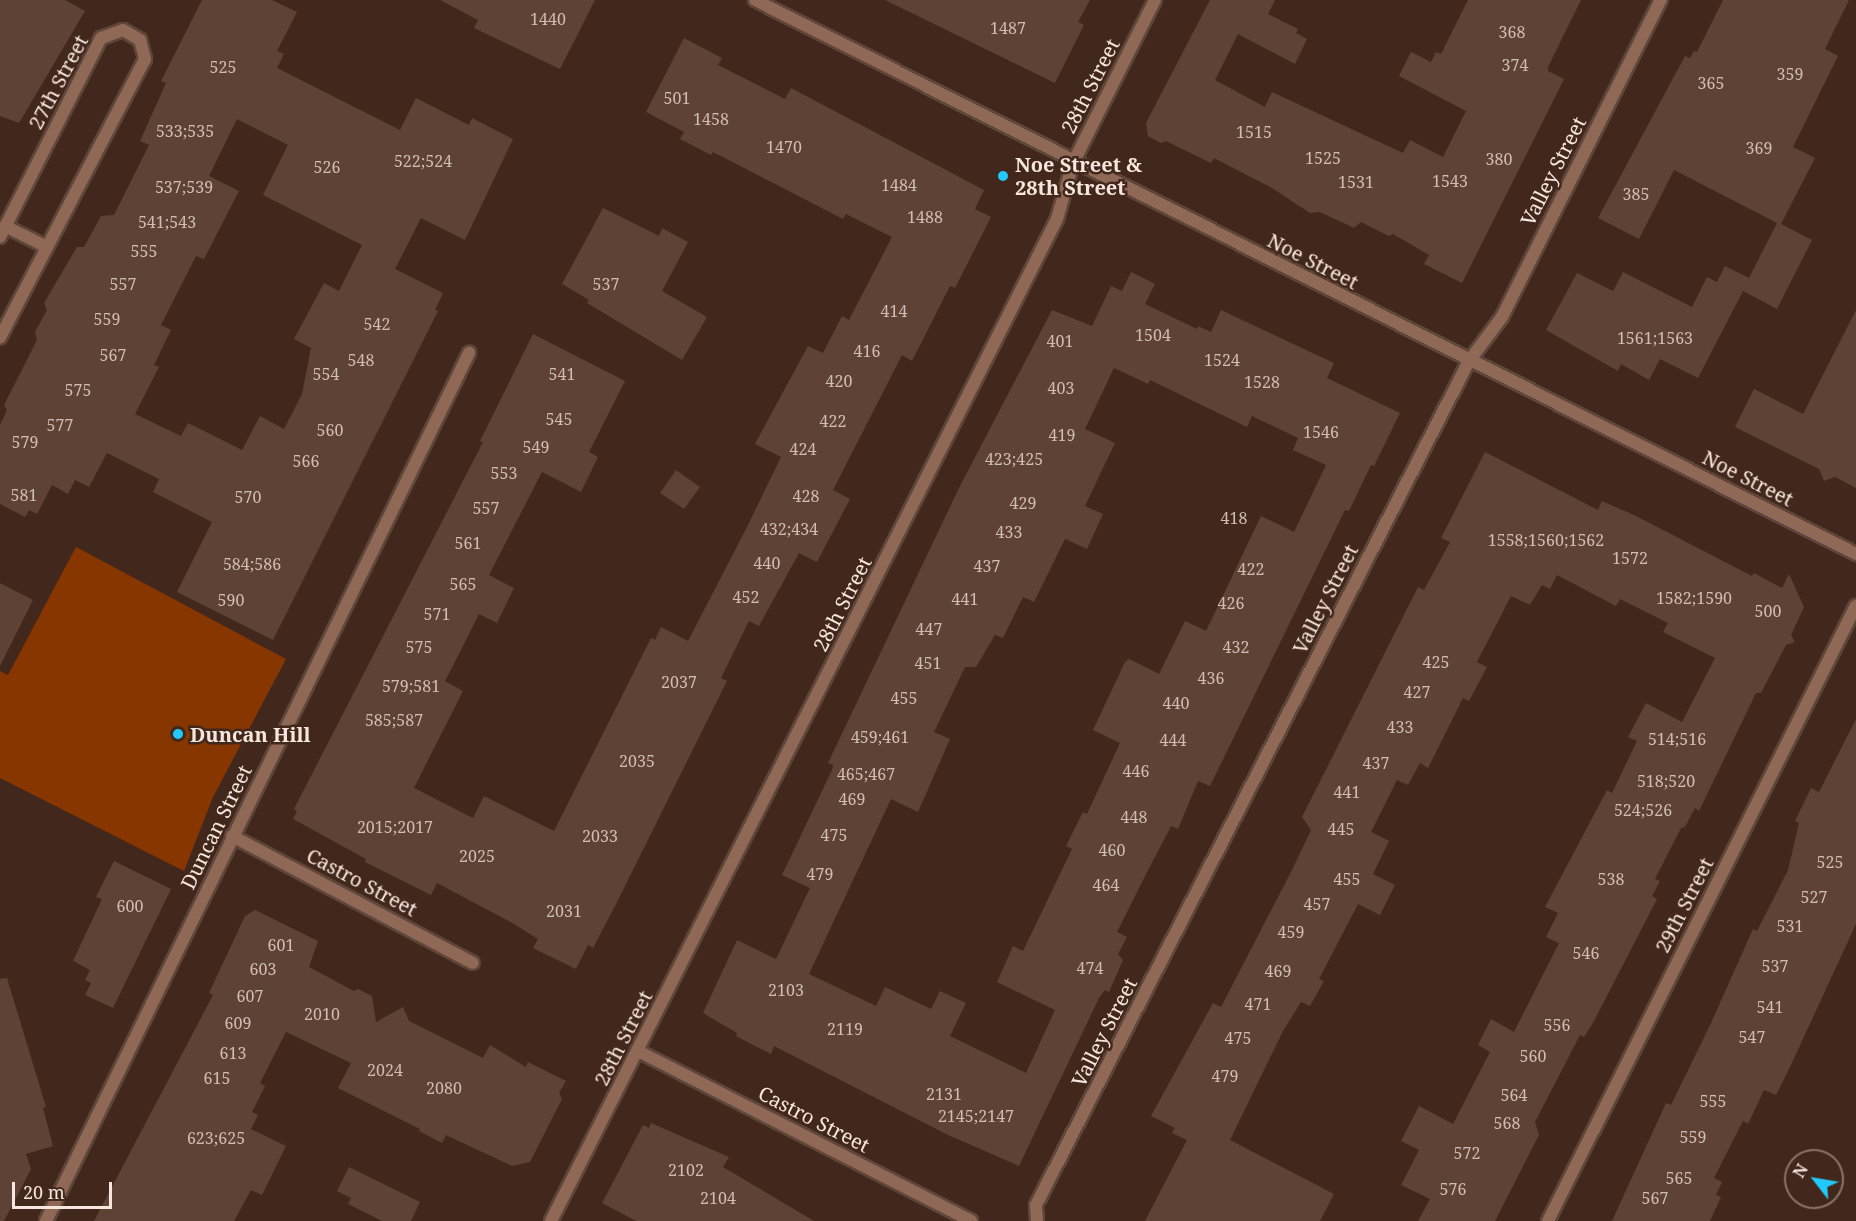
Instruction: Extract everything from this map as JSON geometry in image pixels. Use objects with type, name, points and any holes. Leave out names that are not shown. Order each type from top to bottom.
[{"type":"street","name":"Noe Street","points":[[755,0],[1073,163],[1856,554]]},
{"type":"street","name":"28th Street","points":[[551,1221],[1057,219],[1073,163],[1155,0]]},
{"type":"street","name":"Valley Street","points":[[1037,1221],[1036,1205],[1470,361],[1502,317],[1661,0]]},
{"type":"street","name":"27th Street","points":[[0,337],[47,247],[145,59],[140,40],[123,30],[101,38],[3,232],[47,247]]},
{"type":"street","name":"Duncan Street","points":[[46,1221],[469,353]]},
{"type":"street","name":"29th Street","points":[[1548,1221],[1856,606]]},
{"type":"street","name":"Castro Street","points":[[232,836],[473,963]]},
{"type":"street","name":"Castro Street","points":[[638,1051],[971,1221]]},
{"type":"shaded area","points":[[76,547],[286,659],[213,797],[184,871],[0,778],[0,671],[8,675]]},
{"type":"building","points":[[0,0],[65,0],[85,11],[19,123],[0,116]]},
{"type":"building","points":[[202,0],[272,0],[297,12],[277,51],[284,54],[277,68],[400,130],[416,98],[469,125],[472,118],[513,139],[465,240],[421,218],[395,269],[443,293],[435,310],[438,311],[273,640],[177,592],[212,522],[153,492],[159,479],[107,453],[89,487],[75,480],[68,494],[52,485],[37,514],[29,510],[25,517],[0,504],[0,425],[7,410],[4,405],[37,340],[35,332],[47,310],[44,303],[77,247],[84,247],[101,216],[114,215],[149,145],[140,141],[166,83],[161,81]],"holes":[[[237,119],[288,145],[263,195],[362,245],[339,291],[324,283],[294,339],[311,348],[302,394],[284,429],[260,416],[242,450],[188,423],[181,436],[135,414],[159,367],[154,365],[171,330],[161,325],[196,256],[204,259],[239,191],[209,176]]]},
{"type":"building","points":[[440,0],[595,0],[560,69],[474,28],[478,20]]},
{"type":"building","points":[[885,0],[1090,0],[1078,22],[1084,25],[1055,83]]},
{"type":"building","points":[[1210,0],[1275,0],[1268,14],[1298,29],[1296,33],[1307,39],[1295,64],[1238,34],[1215,80],[1265,107],[1272,92],[1403,153],[1410,140],[1443,157],[1466,111],[1399,76],[1411,52],[1431,62],[1436,52],[1441,54],[1468,0],[1581,0],[1548,67],[1548,71],[1564,79],[1462,283],[1424,264],[1429,255],[1393,234],[1389,236],[1361,222],[1354,228],[1320,212],[1310,213],[1272,188],[1214,158],[1211,163],[1166,141],[1161,143],[1148,136],[1146,123]]},
{"type":"building","points":[[1723,0],[1849,0],[1825,49],[1838,56],[1793,147],[1815,158],[1781,224],[1812,240],[1777,309],[1743,291],[1698,378],[1660,359],[1649,380],[1621,364],[1618,371],[1546,330],[1577,273],[1613,291],[1623,272],[1692,307],[1707,277],[1717,282],[1725,266],[1749,278],[1777,223],[1674,170],[1639,239],[1598,218],[1685,56],[1690,58],[1694,51],[1697,52]]},
{"type":"building","points":[[684,38],[722,58],[718,65],[785,99],[791,88],[984,190],[975,209],[991,217],[955,288],[950,286],[912,361],[902,355],[833,490],[850,499],[817,562],[799,553],[759,626],[749,621],[721,678],[727,681],[593,948],[588,945],[576,969],[533,948],[538,939],[514,924],[437,883],[431,895],[365,862],[366,859],[293,819],[297,811],[294,809],[483,442],[480,441],[533,334],[625,381],[589,452],[598,457],[581,492],[542,472],[489,575],[514,588],[497,623],[479,614],[445,681],[463,691],[414,788],[473,818],[484,796],[554,831],[651,638],[655,640],[661,627],[688,641],[747,527],[781,457],[755,444],[808,346],[823,353],[842,316],[849,320],[892,237],[846,214],[843,219],[713,152],[711,155],[680,139],[684,132],[646,112]]},
{"type":"building","points":[[603,208],[659,236],[662,228],[688,242],[662,291],[707,317],[682,360],[587,303],[589,300],[562,284]]},
{"type":"building","points":[[1131,272],[1155,284],[1145,304],[1197,329],[1198,326],[1211,332],[1221,310],[1334,363],[1327,378],[1400,413],[1349,511],[1345,510],[1210,786],[1198,781],[1178,829],[1171,826],[1142,882],[1117,932],[1127,937],[1118,954],[1123,960],[1109,992],[1105,990],[1099,998],[1019,1166],[946,1134],[774,1046],[771,1054],[736,1036],[737,1033],[703,1013],[737,940],[776,959],[810,888],[782,875],[832,770],[833,765],[828,763],[959,488],[1052,310],[1092,326],[1111,286],[1122,291]],"holes":[[[1114,368],[1148,384],[1150,380],[1247,427],[1252,416],[1298,438],[1293,450],[1326,465],[1294,532],[1261,516],[1206,631],[1185,621],[1159,674],[1129,659],[1125,662],[1093,730],[1120,743],[1087,814],[1083,812],[1066,846],[1072,849],[1023,951],[1013,946],[997,982],[1055,1010],[1026,1073],[950,1036],[966,1003],[940,991],[931,1009],[885,987],[876,1006],[809,974],[891,799],[918,812],[950,739],[934,732],[965,667],[976,667],[995,635],[1003,638],[1023,597],[1034,602],[1065,539],[1087,549],[1103,514],[1085,506],[1115,443],[1085,429]]]},
{"type":"building","points":[[1856,310],[1856,488],[1835,477],[1824,481],[1819,469],[1735,427],[1754,389],[1803,414]]},
{"type":"building","points":[[1485,452],[1598,510],[1602,501],[1636,516],[1752,576],[1754,573],[1782,588],[1789,574],[1804,607],[1791,635],[1795,642],[1786,645],[1761,693],[1756,693],[1699,811],[1695,808],[1685,827],[1681,828],[1655,879],[1660,881],[1652,896],[1657,899],[1594,1021],[1584,1037],[1580,1035],[1535,1122],[1539,1135],[1495,1221],[1418,1221],[1430,1199],[1401,1185],[1419,1150],[1401,1141],[1419,1106],[1453,1124],[1490,1052],[1478,1045],[1491,1019],[1514,1032],[1559,943],[1546,937],[1558,913],[1545,907],[1607,790],[1612,793],[1637,741],[1628,737],[1646,703],[1682,722],[1715,658],[1663,632],[1668,623],[1620,599],[1616,606],[1557,575],[1550,589],[1542,585],[1530,605],[1511,596],[1477,662],[1487,667],[1469,701],[1463,698],[1428,768],[1420,763],[1408,785],[1397,780],[1371,832],[1389,841],[1373,874],[1395,885],[1380,915],[1358,904],[1319,979],[1324,981],[1310,1006],[1301,1002],[1283,1031],[1230,1140],[1334,1194],[1320,1221],[1145,1221],[1187,1140],[1172,1133],[1175,1128],[1151,1116],[1213,1003],[1221,1007],[1292,870],[1311,830],[1302,817],[1418,587],[1424,590],[1450,542],[1441,538]]},
{"type":"building","points":[[676,470],[700,487],[684,509],[660,493]]},
{"type":"building","points":[[0,583],[33,600],[0,666]]},
{"type":"building","points":[[1856,719],[1856,924],[1790,1067],[1776,1095],[1764,1090],[1748,1124],[1743,1121],[1714,1178],[1722,1182],[1716,1195],[1721,1197],[1710,1221],[1612,1221],[1666,1103],[1671,1105],[1711,1023],[1753,929],[1757,931],[1788,870],[1799,823],[1795,821],[1811,788],[1819,792]]},
{"type":"building","points":[[114,861],[171,889],[113,1008],[85,995],[91,983],[85,980],[90,970],[73,961],[102,899],[96,897]]},
{"type":"building","points":[[255,910],[318,941],[309,967],[354,991],[358,989],[372,996],[376,1022],[403,1007],[409,1021],[483,1058],[490,1045],[526,1067],[528,1062],[566,1081],[559,1093],[562,1099],[530,1162],[512,1166],[446,1135],[442,1143],[419,1131],[420,1129],[338,1088],[351,1063],[286,1032],[260,1083],[265,1086],[252,1112],[258,1115],[251,1129],[286,1146],[262,1195],[251,1190],[234,1221],[94,1221],[213,995],[209,993],[245,916]]},
{"type":"building","points":[[7,978],[46,1107],[43,1108],[53,1146],[26,1154],[31,1169],[4,1221],[0,1221],[0,979]]},
{"type":"building","points":[[651,1123],[729,1157],[723,1167],[814,1221],[636,1221],[602,1203],[643,1125],[649,1128]]},
{"type":"building","points":[[349,1167],[420,1202],[411,1221],[382,1221],[348,1204],[351,1198],[337,1191]]},
{"type":"place","name":"Noe Street & 28th Street","points":[[1003,176]]},
{"type":"place","name":"Duncan Hill","points":[[178,734]]}]
